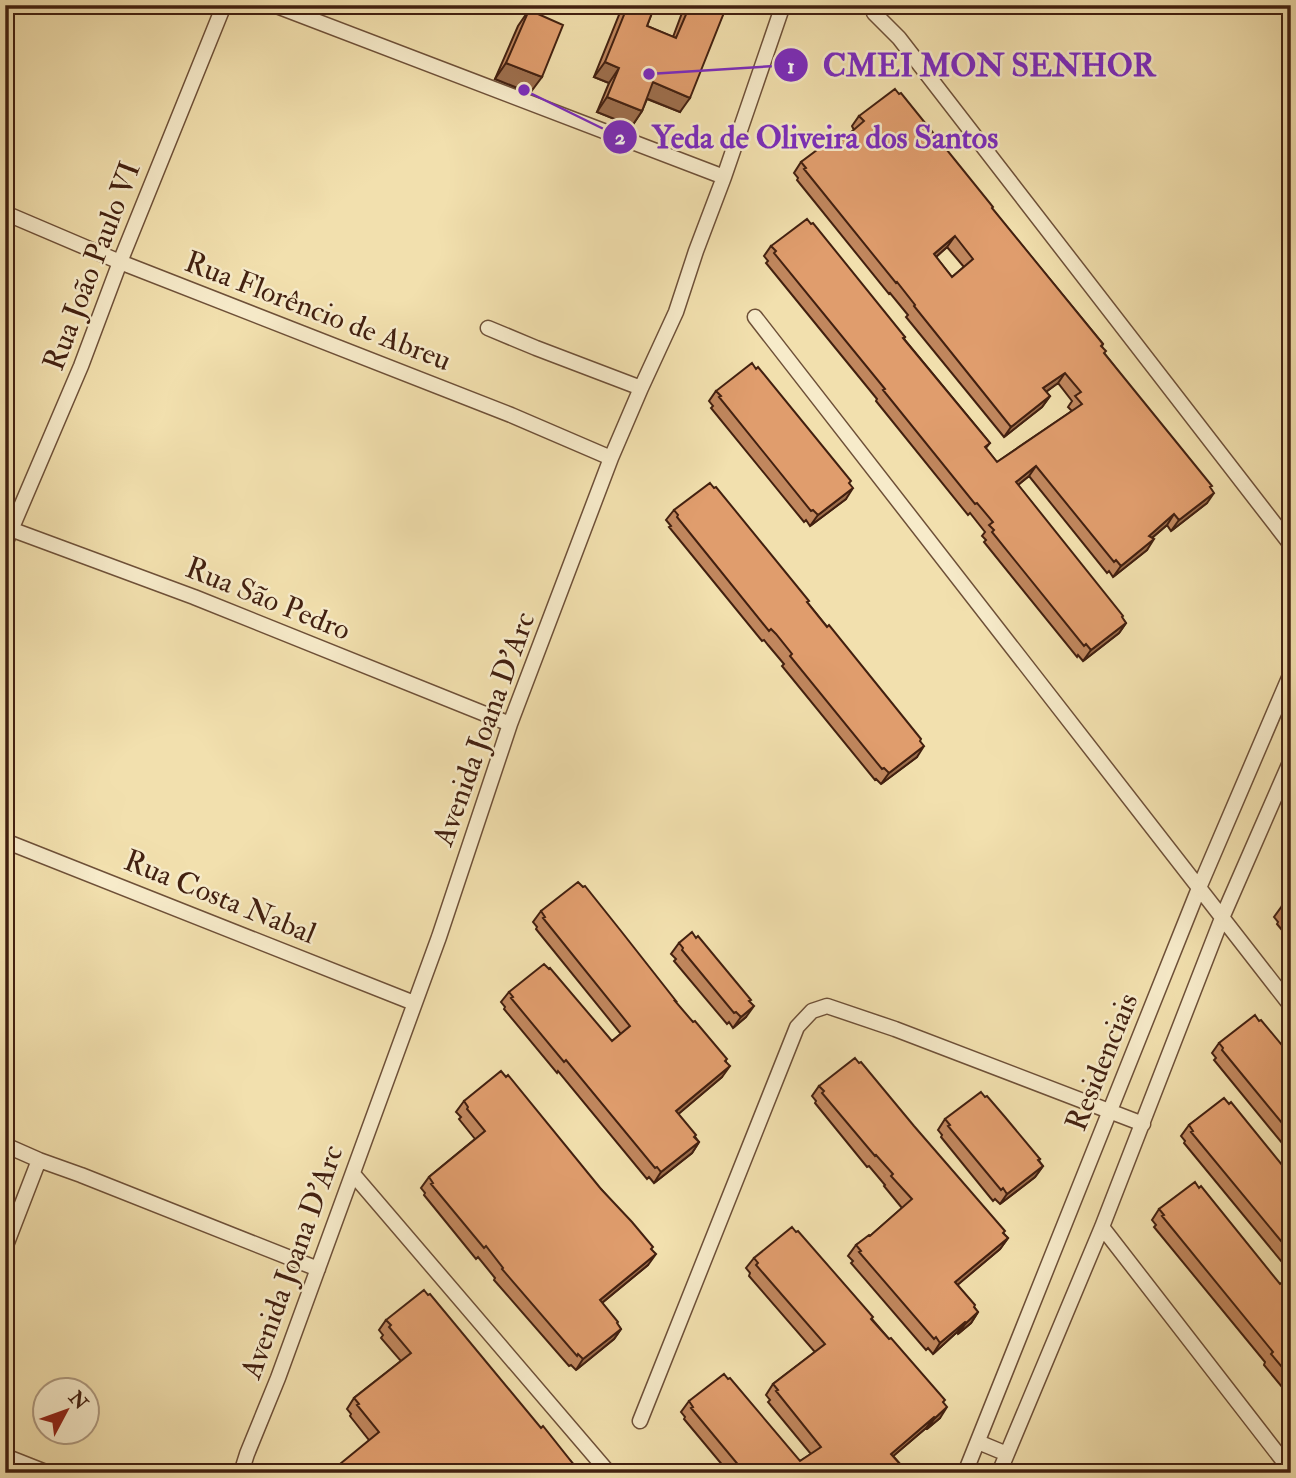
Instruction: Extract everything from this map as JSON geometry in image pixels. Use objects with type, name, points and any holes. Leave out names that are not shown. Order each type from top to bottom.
[{"type":"street","name":"Rua João Paulo VI","points":[[5,544],[8,529],[81,366],[223,5]]},
{"type":"street","points":[[274,5],[724,177]]},
{"type":"street","name":"Avenida Joana D'Arc","points":[[241,1473],[439,937],[510,724],[611,458],[676,312],[695,251],[724,177],[783,5]]},
{"type":"street","points":[[873,13],[899,38],[1291,545]]},
{"type":"street","name":"Rua Florêncio de Abreu","points":[[5,213],[120,262],[511,415],[611,458]]},
{"type":"street","points":[[755,317],[1291,1006]]},
{"type":"street","points":[[488,328],[641,387]]},
{"type":"street","name":"Rua São Pedro","points":[[8,529],[194,597],[510,724]]},
{"type":"street","name":"Residenciais","points":[[965,1473],[1199,888],[1291,673]]},
{"type":"street","name":"Residenciais","points":[[999,1473],[1102,1227],[1222,918],[1291,760]]},
{"type":"street","name":"Rua Costa Nabal","points":[[5,841],[414,1003]]},
{"type":"street","points":[[640,1421],[797,1027],[812,1011],[827,1006],[884,1025],[1143,1124]]},
{"type":"street","points":[[5,1145],[318,1269]]},
{"type":"street","points":[[5,1248],[39,1160]]},
{"type":"street","points":[[353,1174],[609,1473]]},
{"type":"street","points":[[1102,1227],[1291,1471]]},
{"type":"street","points":[[978,1442],[1007,1454]]},
{"type":"street","points":[[5,1456],[48,1473]]},
{"type":"building","points":[[628,5],[655,5],[647,26],[676,38],[690,5],[727,5],[690,98],[653,82],[642,111],[607,97],[619,68],[605,62]]},
{"type":"building","points":[[529,10],[563,25],[542,77],[506,63]]},
{"type":"building","points":[[895,89],[901,93],[1103,344],[1101,346],[1106,351],[1104,353],[1212,486],[1210,487],[1214,493],[1179,520],[1174,514],[1149,536],[1154,539],[1121,566],[1116,560],[1114,562],[1036,466],[1016,482],[1123,616],[1126,623],[1091,650],[1086,644],[1084,646],[992,532],[994,530],[989,525],[993,522],[977,503],[975,504],[774,253],[776,251],[771,246],[807,219],[813,223],[990,443],[985,447],[997,462],[1082,404],[1075,396],[1081,392],[1065,373],[1043,388],[1050,396],[1011,427],[804,169],[806,168],[801,162],[837,135],[842,140],[864,121],[859,116]],"holes":[[[955,236],[973,259],[952,277],[934,254]]]},
{"type":"building","points":[[752,363],[851,481],[849,483],[853,488],[818,515],[811,511],[716,391]]},
{"type":"building","points":[[710,483],[921,739],[924,746],[889,773],[882,769],[790,656],[792,654],[776,634],[771,629],[769,631],[677,517],[674,510]]},
{"type":"building","points":[[578,882],[585,886],[730,1066],[676,1111],[699,1142],[661,1172],[566,1060],[564,1062],[511,998],[513,997],[509,992],[544,964],[612,1041],[630,1026],[543,918],[545,917],[541,911]]},
{"type":"building","points":[[1291,899],[1291,922],[1282,906]]},
{"type":"building","points":[[692,932],[751,1000],[749,1001],[754,1006],[741,1017],[734,1013],[682,950],[679,943]]},
{"type":"building","points":[[1255,1015],[1291,1056],[1291,1134],[1219,1043]]},
{"type":"building","points":[[855,1058],[1005,1231],[1003,1233],[1008,1238],[955,1282],[978,1312],[940,1343],[859,1252],[861,1251],[856,1245],[912,1199],[822,1093],[824,1091],[819,1086]]},
{"type":"building","points":[[501,1071],[506,1077],[508,1075],[601,1189],[653,1247],[651,1249],[656,1254],[600,1300],[621,1329],[583,1359],[578,1354],[577,1356],[502,1269],[486,1246],[484,1248],[431,1184],[433,1183],[429,1177],[485,1131],[467,1109],[464,1101]]},
{"type":"building","points":[[981,1092],[1005,1117],[1043,1166],[1007,1194],[948,1126],[950,1125],[945,1119]]},
{"type":"building","points":[[1224,1098],[1229,1104],[1231,1102],[1291,1176],[1291,1253],[1191,1132],[1193,1131],[1189,1125]]},
{"type":"building","points":[[1195,1182],[1280,1284],[1291,1277],[1291,1378],[1271,1354],[1273,1352],[1162,1216],[1164,1215],[1159,1209]]},
{"type":"building","points":[[792,1227],[945,1400],[943,1402],[947,1407],[891,1454],[908,1473],[745,1473],[691,1408],[693,1407],[689,1401],[724,1374],[800,1461],[821,1447],[773,1384],[825,1344],[756,1265],[758,1263],[754,1258]]},
{"type":"building","points":[[424,1290],[541,1428],[543,1426],[577,1472],[329,1473],[379,1432],[354,1398],[411,1353],[386,1320]]},
{"type":"place","name":"CMEI MON SENHOR","points":[[649,74]]},
{"type":"place","name":"Yeda de Oliveira dos Santos","points":[[524,90]]}]
